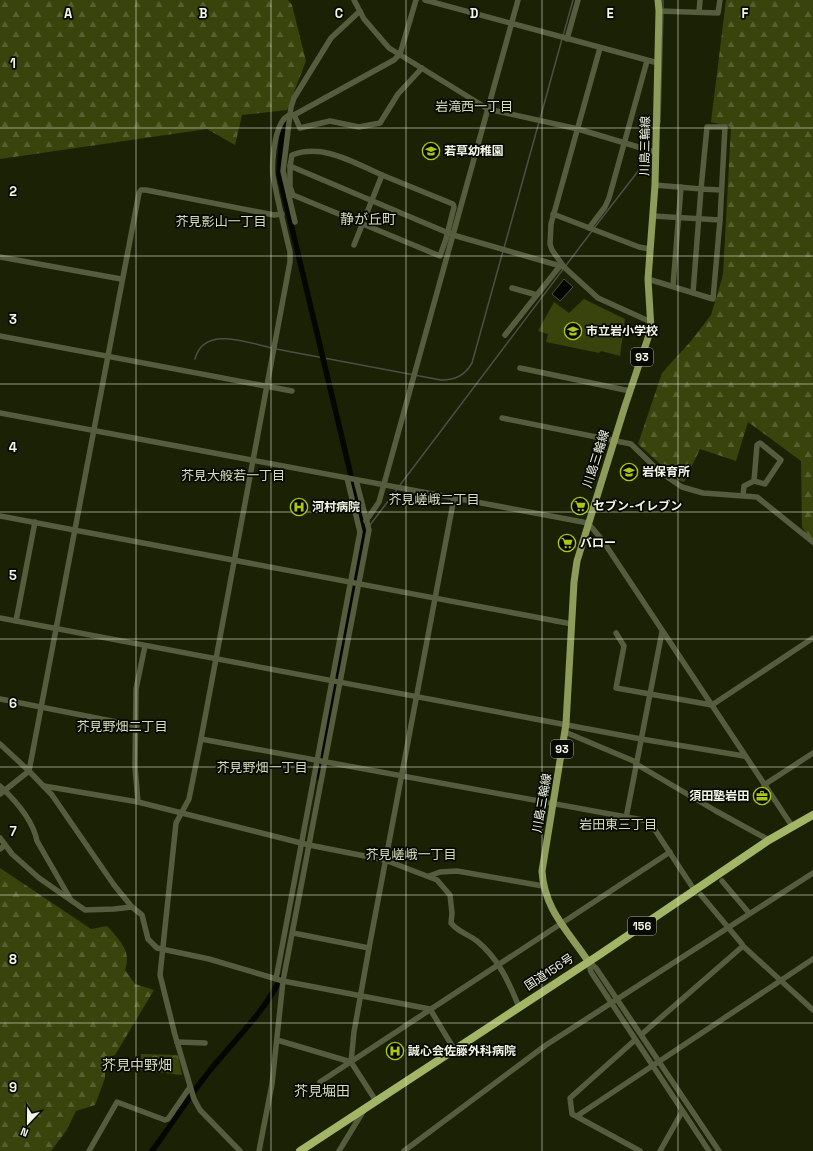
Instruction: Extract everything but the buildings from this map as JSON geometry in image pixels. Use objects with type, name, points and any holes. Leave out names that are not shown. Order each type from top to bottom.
[{"type":"highway","name":"国道156号","points":[[300,1151],[588,961],[698,893],[769,840],[813,815]]},
{"type":"main road","name":"川島三輪線","points":[[588,961],[549,904],[543,886],[542,871],[566,724],[577,561],[614,439],[647,343],[651,322],[648,279],[655,185],[658,0]]},
{"type":"street","points":[[354,0],[360,11],[389,48],[488,109],[578,129],[655,152]]},
{"type":"street","points":[[240,1151],[200,1110],[190,1087],[160,975],[176,823],[189,799],[268,386],[290,262],[282,214],[273,176],[273,161],[279,126],[283,118],[388,63],[400,54],[416,0]]},
{"type":"street","points":[[425,0],[658,63]]},
{"type":"street","points":[[366,521],[379,502],[518,0]]},
{"type":"street","points":[[564,38],[578,0]]},
{"type":"street","points":[[699,12],[700,0]]},
{"type":"street","points":[[659,11],[718,13],[720,0]]},
{"type":"street","points":[[291,196],[283,171],[294,98],[331,38],[360,11]]},
{"type":"street","points":[[600,48],[553,214],[550,244],[562,266],[598,298],[651,322]]},
{"type":"street","points":[[589,228],[605,207],[625,142],[647,61]]},
{"type":"street","points":[[292,114],[300,128],[330,121],[359,127],[380,123],[398,94],[422,68]]},
{"type":"street","points":[[648,279],[673,286],[693,292],[714,298],[725,127],[707,127],[693,292]]},
{"type":"street","points":[[291,196],[440,256],[454,207],[453,204],[327,152],[302,152],[292,155],[290,166],[290,187],[291,196],[295,222]]},
{"type":"street","points":[[290,166],[453,235],[562,266]]},
{"type":"street","points":[[354,245],[382,175]]},
{"type":"street","points":[[655,185],[721,190]]},
{"type":"street","points":[[673,286],[681,187]]},
{"type":"street","points":[[72,902],[37,841],[31,824],[2,790],[29,771],[136,202],[141,190],[274,215],[282,214]]},
{"type":"street","points":[[553,214],[650,249]]},
{"type":"street","points":[[653,216],[720,220]]},
{"type":"street","points":[[0,256],[121,279]]},
{"type":"street","points":[[505,335],[562,266]]},
{"type":"street","points":[[512,288],[537,295]]},
{"type":"street","points":[[0,336],[292,391]]},
{"type":"street","points":[[520,368],[630,391]]},
{"type":"street","points":[[0,412],[588,523],[602,541],[792,826]]},
{"type":"street","points":[[502,418],[614,439],[631,444],[660,472],[682,487],[703,494],[757,496],[813,542]]},
{"type":"street","points":[[743,495],[744,486],[754,481],[765,484],[781,460],[760,443],[758,445],[754,481]]},
{"type":"street","points":[[276,979],[360,532],[348,478]]},
{"type":"street","points":[[259,1151],[272,1084],[283,981],[369,530],[356,480]]},
{"type":"street","points":[[376,1101],[351,1062],[360,996],[454,498]]},
{"type":"street","points":[[0,516],[351,581],[572,624]]},
{"type":"street","points":[[16,621],[35,522]]},
{"type":"street","points":[[0,618],[641,739],[744,756]]},
{"type":"street","points":[[626,818],[662,632]]},
{"type":"street","points":[[616,633],[624,646],[616,688],[712,705],[813,638]]},
{"type":"street","points":[[138,802],[135,767],[137,726],[136,689],[145,646]]},
{"type":"street","points":[[0,700],[137,726]]},
{"type":"street","points":[[565,732],[636,763],[716,812],[769,840]]},
{"type":"street","points":[[201,739],[648,821],[652,824],[698,893],[742,944]]},
{"type":"street","points":[[0,744],[44,786],[106,874],[132,907],[142,914],[148,939],[151,944],[163,950],[209,959],[283,981],[430,1009],[454,1049]]},
{"type":"street","points":[[764,785],[813,753]]},
{"type":"street","points":[[44,786],[138,802],[309,845],[385,860],[430,876],[437,880],[450,895],[452,913],[451,924],[456,929],[477,941],[498,964],[507,978],[519,1007]]},
{"type":"street","points":[[0,838],[2,847],[39,878],[85,910],[132,907]]},
{"type":"street","points":[[320,1082],[670,852]]},
{"type":"street","points":[[430,876],[440,872],[457,871],[543,886]]},
{"type":"street","points":[[404,1151],[507,1073],[610,1003],[813,873]]},
{"type":"street","points":[[722,881],[749,913]]},
{"type":"street","points":[[287,920],[295,921]]},
{"type":"street","points":[[293,933],[369,948]]},
{"type":"street","points":[[642,1034],[743,946],[813,1010]]},
{"type":"street","points":[[577,1116],[653,1067],[813,959]]},
{"type":"street","points":[[588,961],[596,968],[642,1034],[719,1151]]},
{"type":"street","points":[[588,961],[590,972],[709,1151]]},
{"type":"street","points":[[277,1040],[351,1062]]},
{"type":"street","points":[[635,1040],[570,1098],[572,1114],[640,1151]]},
{"type":"street","points":[[177,1042],[205,1044]]},
{"type":"street","points":[[89,1151],[117,1102],[165,1120],[168,1119],[190,1087]]},
{"type":"street","points":[[339,1151],[365,1108]]},
{"type":"street","points":[[660,1151],[682,1112]]},
{"type":"green space","points":[[0,0],[288,0],[292,5],[306,61],[287,110],[242,115],[235,145],[207,129],[0,159]]},
{"type":"green space","points":[[726,0],[813,0],[813,546],[802,527],[801,461],[748,422],[736,461],[700,449],[684,482],[678,480],[638,444],[662,373],[691,341],[711,315],[723,275],[731,127],[711,122]]},
{"type":"green space","points":[[584,299],[625,319],[620,356],[601,351],[599,353],[546,342],[548,334],[538,331],[554,302],[569,313]]},
{"type":"green space","points":[[0,868],[91,929],[107,926],[120,941],[126,951],[127,963],[125,970],[135,984],[154,990],[115,1055],[105,1058],[105,1078],[95,1105],[76,1111],[66,1131],[51,1151],[0,1151]]},
{"type":"green space","points":[[141,1054],[178,1055],[182,1075],[140,1070]]},
{"type":"shaded area","points":[[564,279],[573,287],[560,301],[552,294]]},
{"type":"waterway","points":[[563,36],[573,0]]},
{"type":"waterway","points":[[663,0],[663,9]]},
{"type":"waterway","points":[[660,123],[663,13]]},
{"type":"waterway","points":[[540,119],[562,39]]},
{"type":"waterway","points":[[283,122],[279,174],[364,530],[319,778]]},
{"type":"waterway","points":[[504,248],[539,122]]},
{"type":"waterway","points":[[594,228],[653,152]]},
{"type":"waterway","points":[[400,485],[592,231]]},
{"type":"waterway","points":[[276,349],[441,380],[456,378],[463,374],[472,363],[503,251]]},
{"type":"waterway","points":[[195,359],[200,349],[207,342],[217,339],[239,340],[272,348]]},
{"type":"waterway","points":[[370,525],[398,488]]},
{"type":"waterway","points":[[152,1151],[203,1079],[249,1025],[267,1001],[281,977]]},
{"type":"place","name":"若草幼稚園","points":[[431,151]]},
{"type":"place","name":"市立岩小学校","points":[[573,331]]},
{"type":"place","name":"岩保育所","points":[[629,472]]},
{"type":"place","name":"セブン-イレブン","points":[[580,506]]},
{"type":"place","name":"河村病院","points":[[299,507]]},
{"type":"place","name":"バロー","points":[[567,543]]},
{"type":"place","name":"須田塾岩田","points":[[762,796]]},
{"type":"place","name":"誠心会佐藤外科病院","points":[[395,1051]]},
{"type":"district","name":"岩滝西一丁目","points":[[474,106]]},
{"type":"district","name":"静が丘町","points":[[368,219]]},
{"type":"district","name":"芥見影山一丁目","points":[[221,221]]},
{"type":"district","name":"芥見大般若一丁目","points":[[233,475]]},
{"type":"district","name":"芥見嵯峨二丁目","points":[[434,499]]},
{"type":"district","name":"芥見野畑二丁目","points":[[122,726]]},
{"type":"district","name":"芥見野畑一丁目","points":[[262,767]]},
{"type":"district","name":"岩田東三丁目","points":[[618,824]]},
{"type":"district","name":"芥見嵯峨一丁目","points":[[411,854]]},
{"type":"district","name":"芥見中野畑","points":[[137,1065]]},
{"type":"district","name":"芥見堀田","points":[[322,1091]]}]
